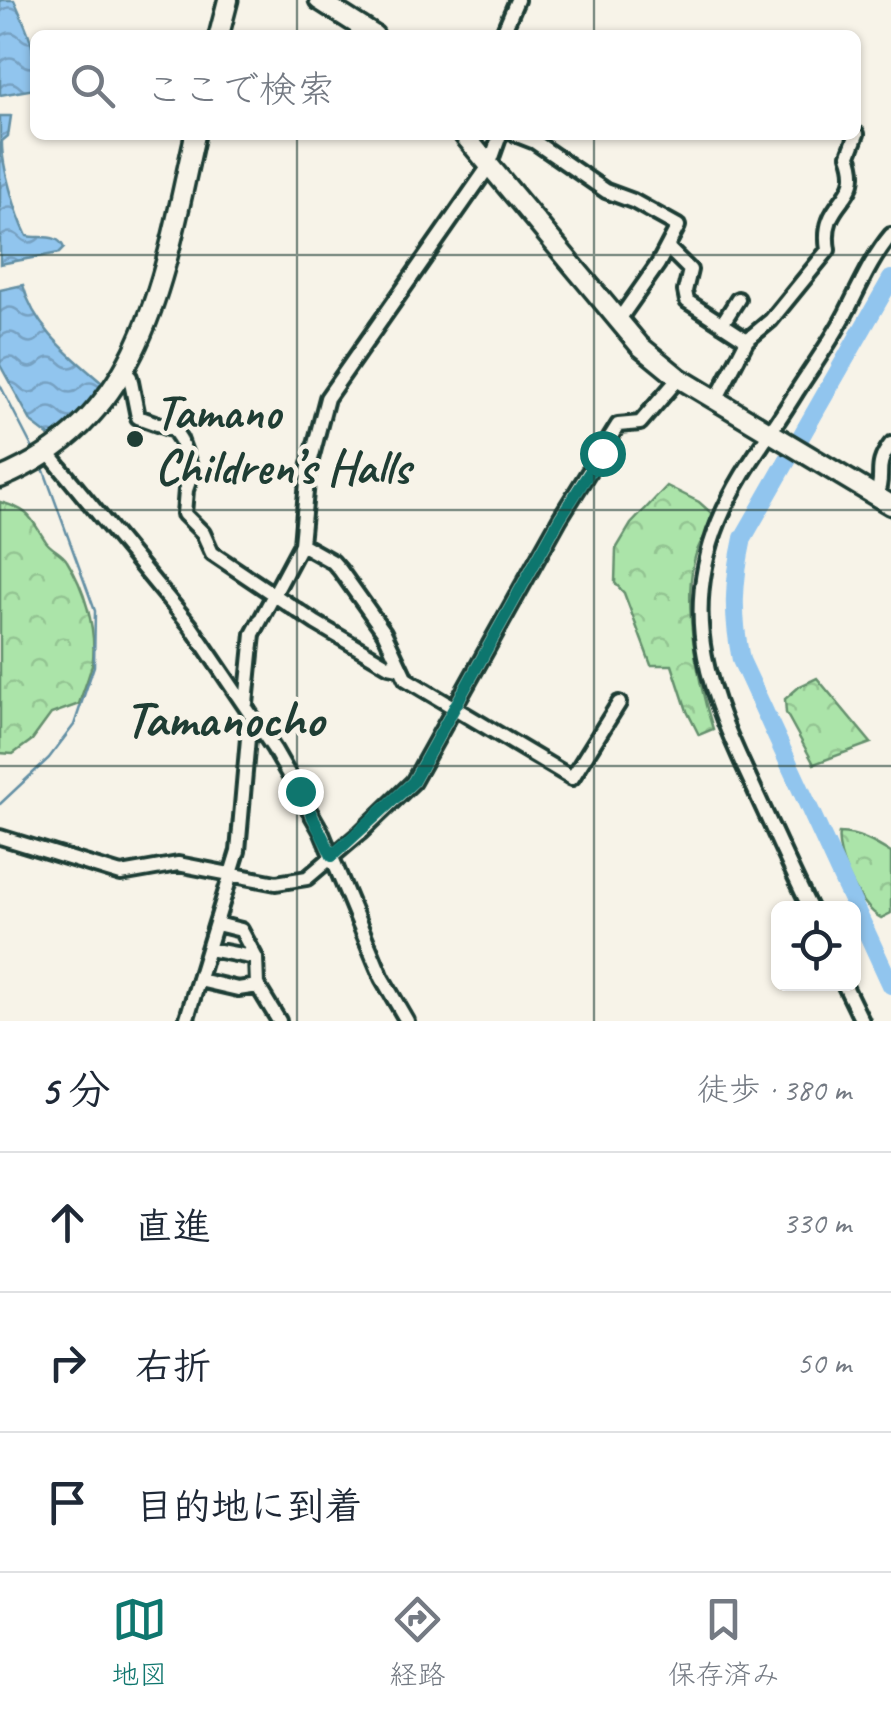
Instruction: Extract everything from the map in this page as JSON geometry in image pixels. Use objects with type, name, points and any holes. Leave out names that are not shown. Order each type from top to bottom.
[{"type":"main road","points":[[221,30],[228,0]]},
{"type":"main road","points":[[319,0],[366,30]]},
{"type":"main road","points":[[0,478],[68,440],[98,409],[124,372],[144,329],[164,268],[194,140]]},
{"type":"main road","points":[[468,140],[640,346],[679,378],[884,500]]},
{"type":"street","points":[[504,30],[516,0]]},
{"type":"street","points":[[246,704],[253,634],[300,544],[308,470],[327,398],[489,166],[498,140]]},
{"type":"street","points":[[531,140],[606,191],[678,226],[668,248],[618,321]]},
{"type":"street","points":[[716,400],[747,340],[771,320],[828,250],[826,221],[851,187],[856,173],[849,155],[855,140]]},
{"type":"street","points":[[807,901],[714,696],[700,632],[704,570],[730,498],[846,312],[864,272],[891,235]]},
{"type":"street","points":[[668,248],[690,270],[684,291],[687,301],[747,340]]},
{"type":"street","points":[[722,324],[738,299]]},
{"type":"street","points":[[124,372],[130,377],[138,417],[174,430],[190,461],[192,477],[186,490],[184,514],[203,533],[212,554],[362,651],[399,668]]},
{"type":"street","points":[[0,838],[121,874],[178,864],[276,883],[307,878],[413,782],[560,518],[618,424],[640,423],[679,378]]},
{"type":"street","points":[[884,500],[877,468],[891,444]]},
{"type":"street","points":[[49,454],[172,602],[246,704],[300,791],[332,856],[382,978],[407,1021]]},
{"type":"street","points":[[300,544],[340,570],[384,632],[406,679],[572,778],[619,703]]},
{"type":"street","points":[[186,1021],[240,843],[249,727],[256,722]]},
{"type":"street","points":[[217,924],[241,930],[256,958],[258,986],[278,1021]]},
{"type":"street","points":[[209,949],[256,958]]},
{"type":"street","points":[[199,980],[238,989],[258,986]]},
{"type":"street","points":[[847,991],[862,1021]]},
{"type":"green space","points":[[667,486],[699,502],[717,518],[700,544],[691,585],[696,662],[713,729],[699,735],[672,665],[651,665],[624,593],[615,583],[616,549],[631,524]]},
{"type":"green space","points":[[0,502],[28,515],[47,543],[67,561],[88,608],[93,634],[92,665],[79,704],[51,714],[32,740],[13,754],[0,753]]},
{"type":"green space","points":[[817,678],[871,743],[814,764],[786,713],[785,699]]},
{"type":"green space","points":[[839,833],[873,842],[891,853],[891,913],[881,918],[857,892],[841,854]]},
{"type":"water","points":[[0,0],[14,0],[30,40],[30,90],[0,95]]},
{"type":"water","points":[[0,116],[11,116],[2,151],[23,227],[27,236],[58,240],[64,248],[59,253],[0,264]]},
{"type":"water","points":[[23,285],[45,328],[103,384],[80,417],[53,439],[32,423],[0,365],[0,290]]},
{"type":"waterway","points":[[891,279],[743,538],[735,599],[741,660],[891,985]]},
{"type":"waterway","points":[[0,385],[34,451]]},
{"type":"waterway","points":[[0,804],[49,758],[74,725],[94,666],[95,611],[43,468]]},
{"type":"place","name":"Tamano Children’s Halls","points":[[135,439]]},
{"type":"district","name":"Tamanocho","points":[[224,718]]},
{"type":"route","points":[[300,791],[332,856],[413,782],[560,518],[602,453]]}]
